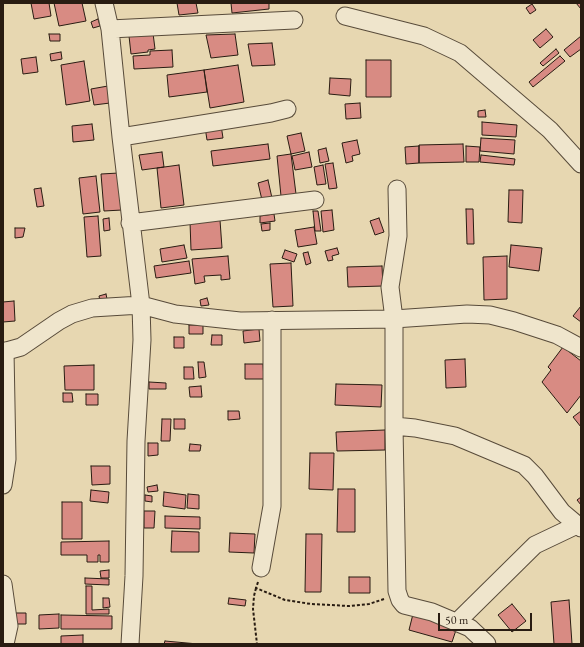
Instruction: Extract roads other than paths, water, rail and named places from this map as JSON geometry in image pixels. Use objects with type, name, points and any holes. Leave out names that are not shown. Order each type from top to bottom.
[{"type":"street","points":[[104,3],[110,29],[130,224],[141,305],[142,340],[136,441],[134,576],[130,644]]},
{"type":"street","points":[[345,16],[424,36],[460,53],[550,130],[581,164]]},
{"type":"street","points":[[110,29],[294,20]]},
{"type":"street","points":[[121,138],[287,109]]},
{"type":"street","points":[[397,189],[398,236],[390,287],[394,319],[397,591],[400,600],[404,605],[432,612],[458,622],[470,628],[487,644]]},
{"type":"street","points":[[130,224],[315,200]]},
{"type":"street","points":[[3,485],[7,459],[4,351],[21,347],[58,321],[72,314],[92,308],[141,305],[174,314],[240,321],[394,319],[466,314],[490,315],[557,335],[581,348]]},
{"type":"street","points":[[261,568],[272,506],[272,320]]},
{"type":"street","points":[[394,426],[415,428],[455,436],[524,465],[535,476],[562,512],[579,526],[535,545],[458,622]]},
{"type":"street","points":[[3,584],[9,626],[5,644]]}]
